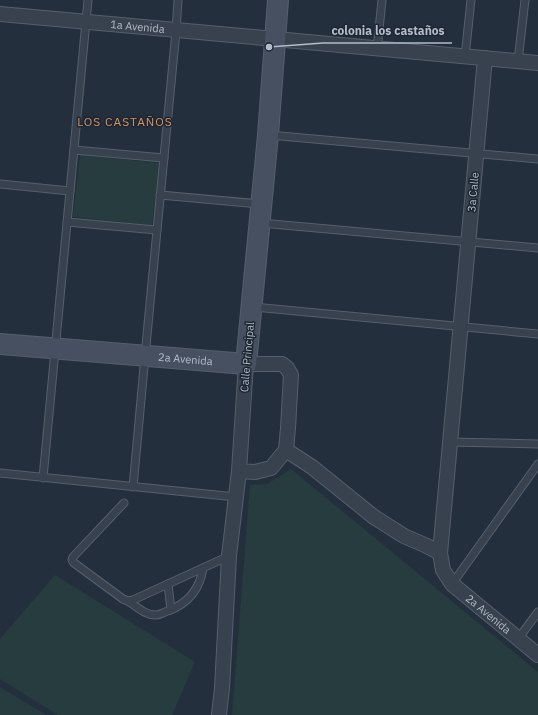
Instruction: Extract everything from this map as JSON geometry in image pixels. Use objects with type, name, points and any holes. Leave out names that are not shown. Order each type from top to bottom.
[{"type":"street","name":"Calle Principal","points":[[219,715],[222,688],[228,556],[239,471],[246,364],[268,135],[278,0]]},
{"type":"street","name":"1a Avenida","points":[[0,14],[538,63]]},
{"type":"street","name":"3a Calle","points":[[449,442],[486,58]]},
{"type":"street","name":"2a Avenida","points":[[0,344],[246,364],[282,364],[291,375],[286,450]]},
{"type":"street","name":"2a Avenida","points":[[449,442],[440,553],[444,570],[452,584],[538,655]]},
{"type":"street","points":[[239,471],[255,472],[271,468],[286,450],[312,467],[374,517],[404,536],[440,553]]},
{"type":"lane","points":[[43,478],[88,0]]},
{"type":"lane","points":[[133,487],[178,0]]},
{"type":"lane","points":[[377,49],[382,0]]},
{"type":"lane","points":[[465,57],[470,0]]},
{"type":"lane","points":[[518,61],[525,0]]},
{"type":"lane","points":[[268,135],[538,159]]},
{"type":"lane","points":[[74,150],[164,158]]},
{"type":"lane","points":[[0,184],[70,191]]},
{"type":"lane","points":[[160,195],[260,213],[469,242],[538,248]]},
{"type":"lane","points":[[67,222],[157,230]]},
{"type":"lane","points":[[252,307],[538,334]]},
{"type":"lane","points":[[449,442],[538,444]]},
{"type":"lane","points":[[452,584],[538,464]]},
{"type":"lane","points":[[0,473],[236,497]]},
{"type":"lane","points":[[124,503],[73,557],[72,560],[74,563],[123,599],[146,613],[157,615],[171,610],[191,598],[202,579],[204,568]]},
{"type":"lane","points":[[128,601],[228,556]]},
{"type":"lane","points":[[168,584],[171,610]]},
{"type":"lane","points":[[518,639],[538,612]]},
{"type":"green space","points":[[80,155],[159,163],[152,225],[73,217]]},
{"type":"green space","points":[[291,469],[538,672],[538,715],[232,715],[250,485],[267,484]]},
{"type":"green space","points":[[55,575],[195,662],[172,715],[58,715],[0,679],[0,639]]},
{"type":"green space","points":[[0,687],[46,715],[0,715]]},
{"type":"place","name":"colonia los castaños","points":[[269,47]]},
{"type":"district","name":"LOS CASTAÑOS","points":[[125,122]]}]
